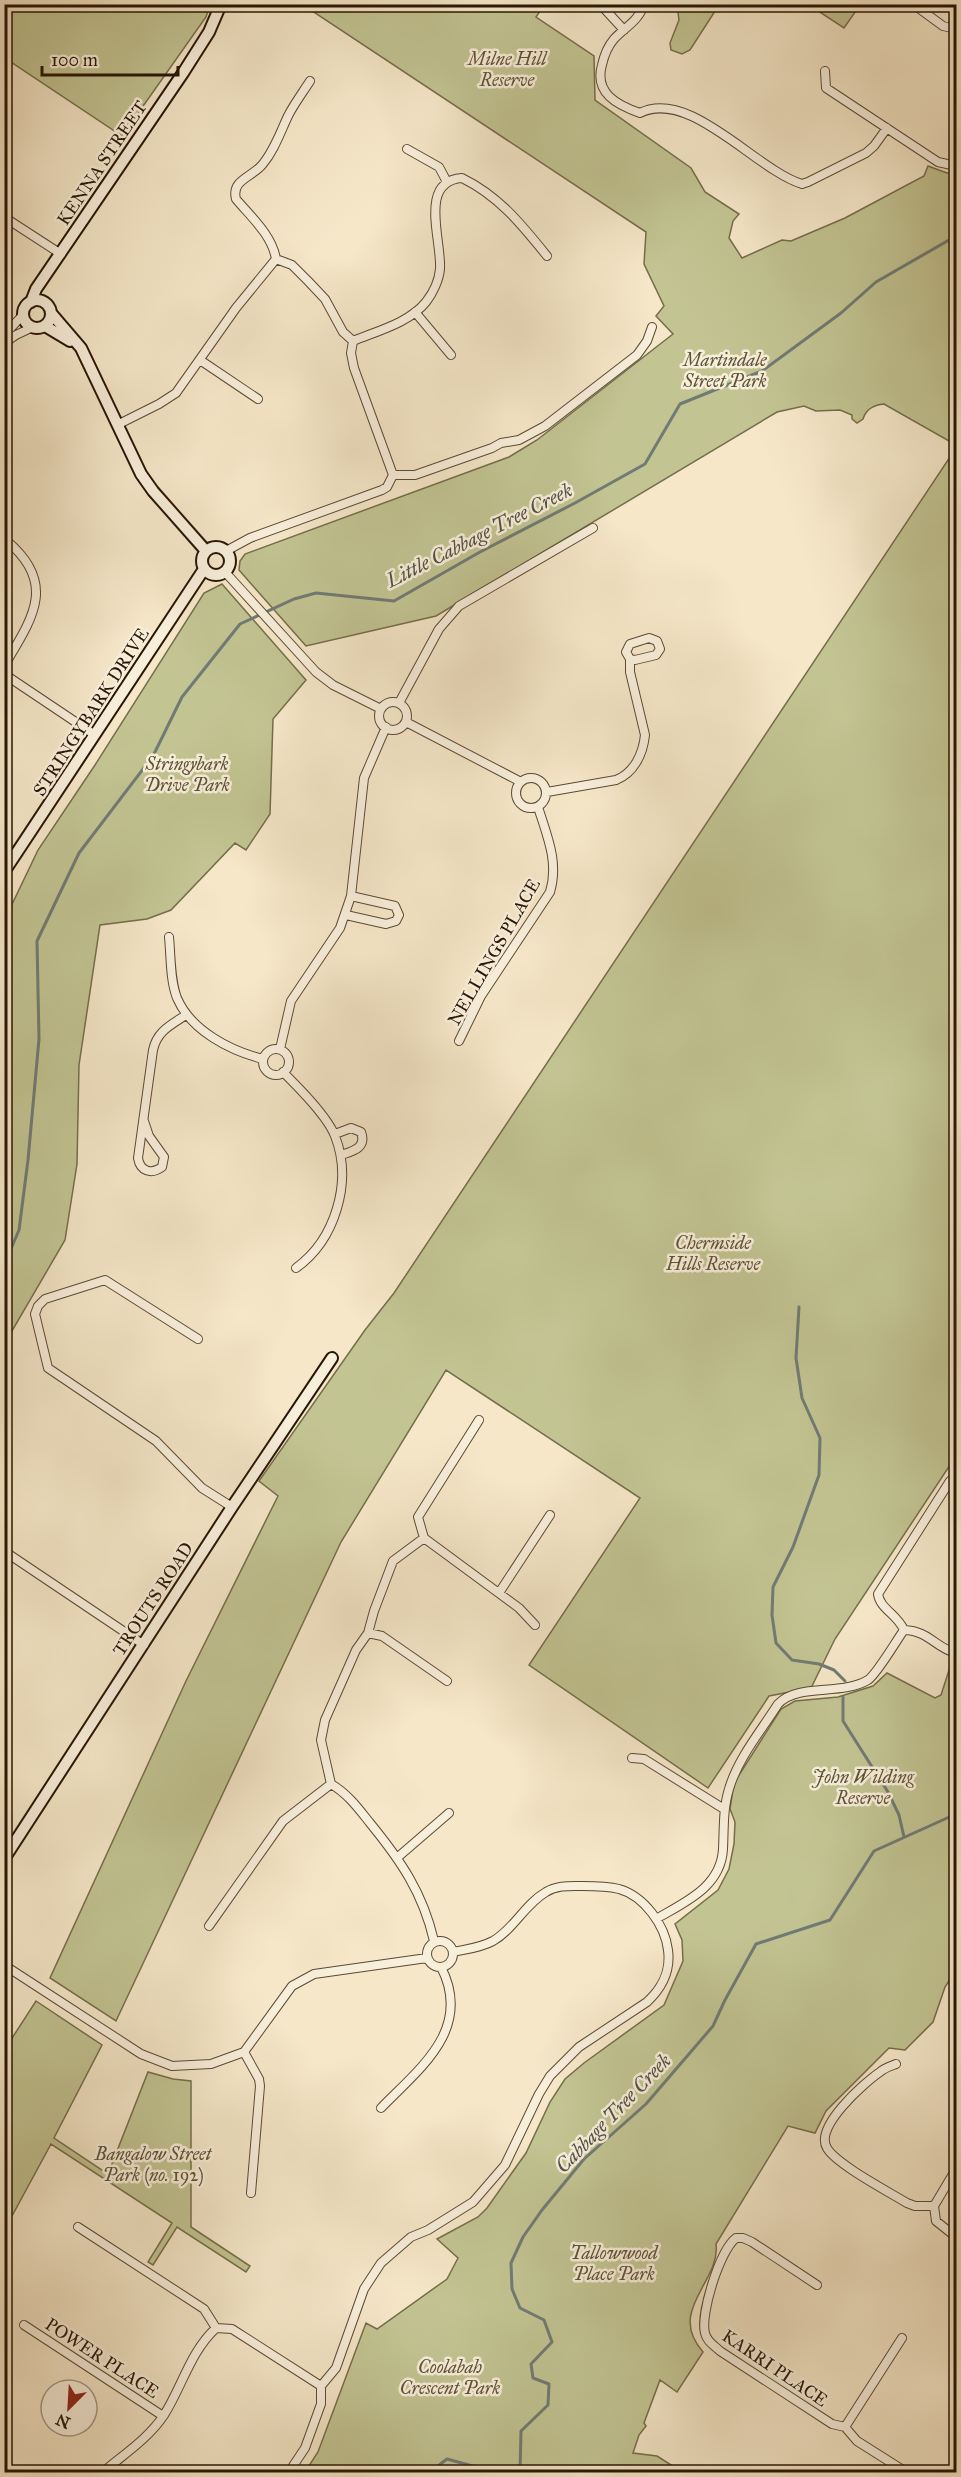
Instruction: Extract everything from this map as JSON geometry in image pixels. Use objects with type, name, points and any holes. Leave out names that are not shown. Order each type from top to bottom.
[{"type":"street","name":"KENNA STREET","points":[[4,335],[23,315],[36,289],[183,73],[209,32],[220,4]]},
{"type":"street","points":[[600,4],[624,30]]},
{"type":"street","points":[[644,4],[638,17],[614,39],[606,52],[601,69],[601,82],[612,101],[640,113],[654,109],[691,115],[802,184],[866,153],[887,128]]},
{"type":"street","points":[[913,4],[943,26],[957,29]]},
{"type":"street","points":[[825,71],[826,88],[938,162],[957,166]]},
{"type":"street","points":[[117,425],[176,393],[236,308],[276,259],[274,247],[269,239],[236,199],[234,192],[236,186],[260,167],[268,157],[289,115],[310,81]]},
{"type":"street","points":[[407,149],[439,167],[447,182]]},
{"type":"street","points":[[353,341],[416,312],[430,297],[440,271],[435,207],[440,189],[447,182],[462,178],[492,195],[508,210],[547,256]]},
{"type":"street","points":[[4,217],[61,254]]},
{"type":"street","points":[[276,259],[292,266],[325,299],[343,332],[353,341]]},
{"type":"street","points":[[45,277],[45,303],[81,348],[117,425],[153,491],[206,551],[214,547],[226,551],[250,538],[382,490],[387,486],[393,475],[354,368],[351,353],[353,341]]},
{"type":"street","points":[[31,302],[38,300],[45,303]]},
{"type":"street","points":[[416,312],[451,354]]},
{"type":"street","points":[[45,326],[50,320],[51,313]]},
{"type":"street","points":[[23,315],[26,323],[33,327]]},
{"type":"street","points":[[4,343],[33,327],[45,326],[81,348]]},
{"type":"street","points":[[393,475],[415,475],[501,443],[519,440],[545,426],[637,355],[648,341],[652,327]]},
{"type":"street","points":[[200,360],[258,399]]},
{"type":"street","points":[[399,703],[439,629],[459,606],[593,528]]},
{"type":"street","points":[[4,666],[31,621],[37,599],[37,587],[30,564],[7,541]]},
{"type":"street","name":"STRINGYBARK DRIVE","points":[[4,872],[204,569],[202,558],[206,551]]},
{"type":"street","points":[[204,569],[217,575],[225,572],[230,564],[226,551]]},
{"type":"street","points":[[225,572],[316,672],[333,685],[381,710]]},
{"type":"street","points":[[547,792],[616,780],[624,777],[636,762],[644,744],[645,735],[630,672],[630,659]]},
{"type":"street","points":[[4,674],[95,735]]},
{"type":"street","points":[[391,702],[399,703],[406,711],[406,722],[395,729],[386,727],[380,717],[381,710],[391,702]]},
{"type":"street","points":[[406,722],[521,782]]},
{"type":"street","points":[[280,1049],[291,1000],[340,928],[346,915],[351,896],[364,778],[386,727]]},
{"type":"street","points":[[530,778],[539,780],[547,792],[545,801],[538,807],[528,808],[517,799],[516,790],[521,782],[530,778]]},
{"type":"street","name":"NELLINGS PLACE","points":[[459,1041],[481,996],[550,892],[554,878],[552,851],[538,807]]},
{"type":"street","points":[[346,915],[392,924],[399,915],[395,906],[351,896]]},
{"type":"street","points":[[169,937],[174,987],[186,1015],[227,1046],[264,1059]]},
{"type":"street","points":[[144,1121],[149,1136],[165,1157],[162,1167],[155,1172],[146,1171],[138,1163],[155,1042],[162,1031],[186,1015]]},
{"type":"street","points":[[280,1049],[286,1053],[289,1060],[288,1067],[283,1072],[275,1074],[267,1071],[264,1059],[271,1050],[280,1049]]},
{"type":"street","points":[[283,1072],[298,1087],[335,1134],[341,1155],[342,1182],[331,1223],[318,1250],[296,1268]]},
{"type":"street","points":[[335,1134],[351,1128],[363,1136],[360,1147],[341,1155]]},
{"type":"street","points":[[198,1339],[105,1280],[45,1299],[38,1306],[35,1314],[48,1368],[156,1441],[202,1488],[232,1507]]},
{"type":"street","name":"TROUTS ROAD","points":[[4,1859],[232,1507],[332,1358]]},
{"type":"street","points":[[479,1420],[418,1517],[424,1538],[519,1608],[535,1625]]},
{"type":"street","points":[[904,1630],[899,1619],[879,1601],[878,1594],[950,1481],[957,1476]]},
{"type":"street","points":[[499,1593],[550,1515]]},
{"type":"street","points":[[424,1538],[393,1562],[368,1633],[356,1650],[325,1720],[321,1740],[331,1784],[346,1792],[398,1857],[415,1887],[434,1941]]},
{"type":"street","points":[[4,1551],[144,1645]]},
{"type":"street","points":[[904,1630],[918,1631],[949,1651],[957,1653]]},
{"type":"street","points":[[656,1919],[700,1893],[716,1874],[723,1853],[724,1809],[735,1771],[782,1700],[796,1694],[840,1690],[870,1679],[904,1630]]},
{"type":"street","points":[[368,1633],[382,1636],[447,1681]]},
{"type":"street","points":[[632,1758],[644,1759],[724,1809]]},
{"type":"street","points":[[209,1926],[283,1821],[331,1784]]},
{"type":"street","points":[[398,1857],[449,1813]]},
{"type":"street","points":[[289,2472],[305,2448],[321,2404],[321,2386],[336,2368],[364,2289],[381,2263],[411,2237],[428,2230],[473,2202],[509,2159],[538,2094],[550,2076],[579,2047],[646,2002],[661,1988],[667,1974],[669,1955],[668,1946],[656,1919],[640,1901],[623,1890],[588,1886],[548,1890],[493,1941],[480,1947],[453,1952]]},
{"type":"street","points":[[434,1941],[446,1942],[453,1952],[452,1961],[441,1967],[432,1965],[427,1958],[428,1947],[434,1941]]},
{"type":"street","points":[[4,1965],[141,2054],[172,2066],[211,2064],[244,2052],[292,1986],[314,1974],[427,1958]]},
{"type":"street","points":[[381,2108],[442,2042],[451,2012],[447,1982],[441,1967]]},
{"type":"street","points":[[244,2052],[259,2079],[260,2086],[251,2193]]},
{"type":"street","points":[[897,2064],[881,2070],[840,2109],[826,2131],[824,2139],[826,2147],[843,2163],[907,2203],[923,2207],[933,2206]]},
{"type":"street","points":[[957,2169],[933,2206],[936,2221],[957,2237]]},
{"type":"street","points":[[78,2227],[204,2309],[216,2328]]},
{"type":"street","name":"KARRI PLACE","points":[[817,2284],[752,2242],[736,2238],[727,2249],[714,2280],[704,2316],[708,2341],[832,2424],[845,2427],[857,2441],[906,2472]]},
{"type":"street","name":"POWER PLACE","points":[[24,2325],[163,2416]]},
{"type":"street","points":[[103,2472],[147,2434],[163,2416],[182,2376],[207,2336],[216,2328],[232,2328],[321,2386]]},
{"type":"street","points":[[845,2427],[902,2338]]},
{"type":"green space","points":[[4,5],[210,5],[206,17],[122,136],[5,58]]},
{"type":"green space","points":[[308,5],[544,5],[536,17],[594,56],[595,100],[691,168],[705,192],[739,214],[733,221],[729,238],[742,258],[782,240],[791,241],[845,218],[924,176],[928,166],[947,173],[956,172],[956,445],[884,404],[870,408],[863,419],[857,423],[852,419],[852,415],[840,410],[816,411],[804,406],[777,412],[436,616],[306,646],[239,570],[240,561],[245,554],[509,457],[537,440],[673,334],[656,316],[664,306],[644,264],[646,232],[306,7]]},
{"type":"green space","points":[[677,5],[719,5],[690,50],[682,54],[671,50],[670,43],[679,20]]},
{"type":"green space","points":[[809,5],[860,5],[844,28]]},
{"type":"green space","name":"Chermside Hills Reserve","points":[[956,448],[956,1456],[835,1639],[811,1688],[769,1696],[708,1788],[529,1665],[640,1498],[446,1370],[341,1542],[116,2021],[50,1978],[186,1681],[278,1496],[259,1481],[365,1330],[394,1293]]},
{"type":"green space","name":"Stringybark Drive Park","points":[[222,584],[306,680],[273,719],[270,814],[246,850],[235,843],[171,910],[147,919],[100,925],[79,1065],[77,1164],[65,1240],[5,1343],[5,919],[38,850],[204,593]]},
{"type":"green space","points":[[952,1661],[956,1664],[956,1970],[945,1987],[933,2022],[905,2050],[889,2048],[826,2111],[815,2133],[788,2126],[716,2244],[711,2271],[697,2296],[690,2323],[693,2337],[703,2352],[677,2392],[660,2380],[644,2423],[646,2426],[639,2435],[633,2453],[657,2456],[676,2468],[677,2472],[305,2472],[318,2452],[366,2323],[377,2329],[447,2279],[458,2258],[437,2239],[478,2217],[487,2208],[526,2153],[550,2102],[565,2079],[664,2005],[683,1961],[682,1940],[675,1924],[718,1890],[729,1869],[734,1844],[735,1822],[730,1809],[734,1783],[781,1709],[795,1701],[838,1697],[873,1686],[887,1673],[935,1698],[941,1695]]},
{"type":"green space","name":"Bangalow Street Park (no. 192)","points":[[36,2001],[102,2045],[54,2138],[108,2174],[148,2072],[191,2081],[191,2227],[250,2266],[246,2272],[177,2227],[153,2265],[148,2262],[172,2223],[51,2144],[5,2229],[5,2049]]},
{"type":"waterway","name":"Little Cabbage Tree Creek","points":[[4,1265],[19,1230],[28,1160],[39,1039],[37,941],[79,853],[153,756],[182,697],[240,624],[294,599],[316,593],[394,601],[480,552],[575,503],[645,464],[680,404],[762,371],[841,313],[876,282],[956,236]]},
{"type":"waterway","points":[[799,1307],[796,1358],[802,1398],[820,1438],[819,1475],[793,1547],[773,1587],[772,1615],[776,1643],[792,1660],[819,1664],[834,1670],[845,1681]]},
{"type":"waterway","points":[[843,1697],[843,1721],[888,1792],[899,1815],[904,1837]]},
{"type":"waterway","name":"Cabbage Tree Creek","points":[[520,2472],[521,2431],[548,2405],[549,2384],[533,2378],[531,2364],[552,2342],[544,2320],[520,2308],[512,2289],[511,2263],[523,2237],[584,2159],[646,2104],[713,2026],[756,1944],[830,1920],[874,1851],[956,1814]]},
{"type":"waterway","name":"Cabbage Tree Creek","points":[[430,2472],[447,2459],[488,2472]]},
{"type":"park label","name":"Milne Hill Reserve","points":[[507,69]]},
{"type":"park label","name":"Martindale Street Park","points":[[725,370]]},
{"type":"park label","name":"John Wilding Reserve","points":[[863,1787]]},
{"type":"park label","name":"Tallowwood Place Park","points":[[614,2263]]},
{"type":"park label","name":"Coolabah Crescent Park","points":[[450,2377]]}]
